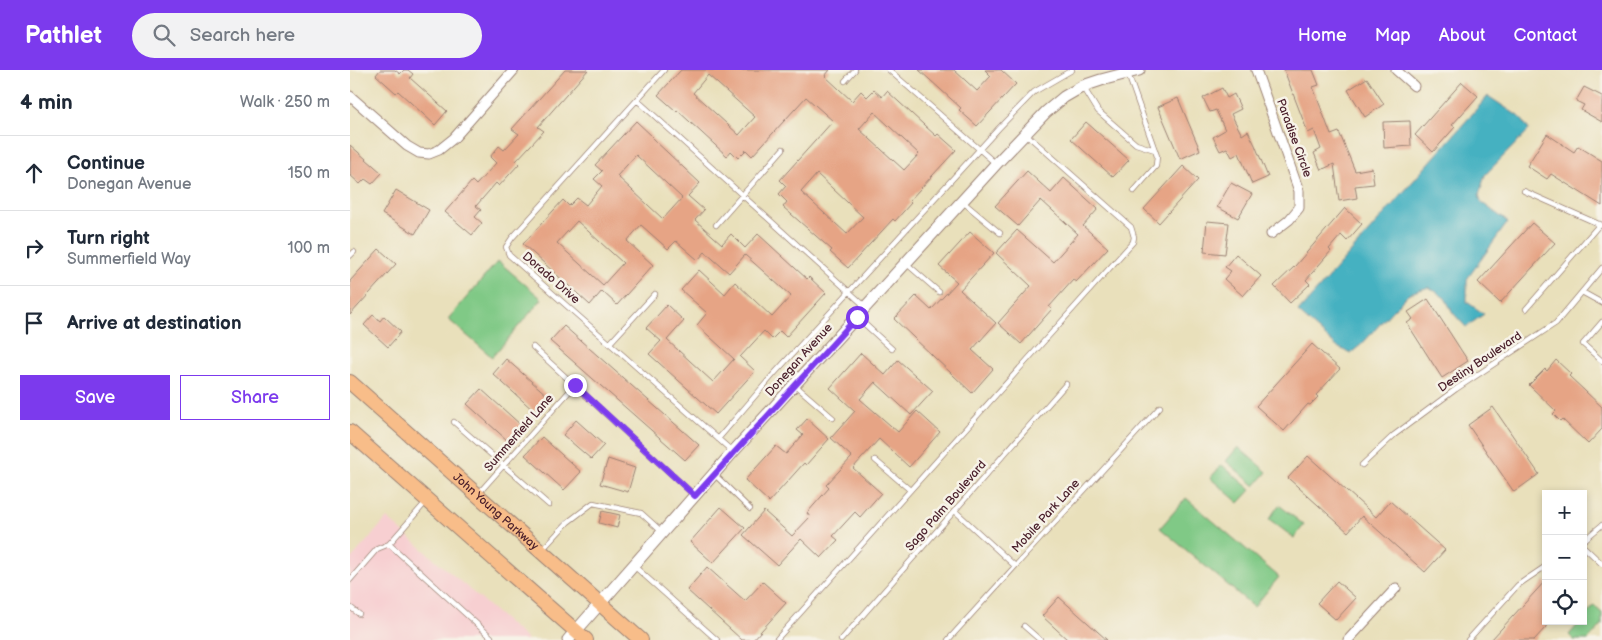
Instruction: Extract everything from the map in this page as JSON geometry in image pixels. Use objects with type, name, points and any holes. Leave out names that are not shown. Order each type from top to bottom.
[{"type":"highway","name":"John Young Parkway","points":[[350,382],[641,640]]},
{"type":"highway","points":[[350,432],[428,500],[576,637]]},
{"type":"street","points":[[350,96],[406,146],[420,153],[429,154],[439,150],[454,138],[514,70]]},
{"type":"street","name":"Paradise Circle","points":[[1256,70],[1300,191],[1299,208],[1289,220],[1272,234]]},
{"type":"street","points":[[1396,70],[1414,86]]},
{"type":"street","name":"Donegan Avenue","points":[[576,637],[600,603],[733,452],[1025,133],[1064,97],[1083,86],[1136,71]]},
{"type":"street","points":[[1348,640],[1396,588]]},
{"type":"lane","name":"Dorado Drive","points":[[664,70],[512,238],[506,247],[509,255],[733,452]]},
{"type":"lane","points":[[845,81],[855,70]]},
{"type":"lane","points":[[889,70],[996,164]]},
{"type":"lane","points":[[718,439],[848,291],[979,149],[1034,92],[1072,70]]},
{"type":"lane","points":[[1134,191],[1156,166],[1157,156],[1136,71]]},
{"type":"lane","points":[[1083,86],[1098,111],[1136,144],[1155,150]]},
{"type":"lane","points":[[637,100],[866,307]]},
{"type":"lane","points":[[776,640],[1133,242],[1132,227],[1025,133]]},
{"type":"lane","points":[[716,225],[783,149]]},
{"type":"lane","points":[[1524,190],[1601,225],[1526,309]]},
{"type":"lane","points":[[962,201],[1000,233]]},
{"type":"lane","points":[[906,263],[939,292]]},
{"type":"lane","name":"Destiny Boulevard","points":[[1362,465],[1394,435],[1456,389],[1556,323],[1602,268]]},
{"type":"lane","points":[[1582,292],[1602,303]]},
{"type":"lane","points":[[610,343],[655,294]]},
{"type":"lane","points":[[857,317],[892,349]]},
{"type":"lane","points":[[1602,322],[1583,344],[1602,361]]},
{"type":"lane","points":[[534,347],[695,496]]},
{"type":"lane","name":"Sago Palm Boulevard","points":[[841,640],[1066,384]]},
{"type":"lane","name":"Summerfield Lane","points":[[478,494],[575,385]]},
{"type":"lane","points":[[795,385],[833,418]]},
{"type":"lane","name":"Mobile Park Lane","points":[[948,640],[1160,407]]},
{"type":"lane","points":[[454,422],[549,505]]},
{"type":"lane","points":[[875,460],[910,490]]},
{"type":"lane","points":[[714,474],[750,509]]},
{"type":"lane","points":[[350,580],[377,549],[388,544],[428,500]]},
{"type":"lane","points":[[541,551],[568,522],[593,503],[641,513],[662,532]]},
{"type":"lane","points":[[954,511],[1015,566]]},
{"type":"lane","points":[[1587,538],[1602,525]]},
{"type":"lane","points":[[388,544],[491,637],[492,640]]},
{"type":"lane","points":[[1587,550],[1602,564]]},
{"type":"lane","points":[[633,565],[717,640]]},
{"type":"lane","points":[[1468,640],[1518,585],[1542,569]]},
{"type":"lane","points":[[350,607],[359,614]]},
{"type":"lane","points":[[1024,626],[1040,640]]},
{"type":"shaded area","points":[[387,518],[528,640],[350,640],[350,560]]},
{"type":"green space","points":[[498,261],[542,299],[492,357],[448,319]]},
{"type":"green space","points":[[1238,447],[1267,472],[1255,486],[1226,461]]},
{"type":"green space","points":[[1222,465],[1251,490],[1239,503],[1210,478]]},
{"type":"green space","points":[[1186,498],[1279,577],[1254,607],[1160,528]]},
{"type":"green space","points":[[1279,505],[1304,525],[1294,538],[1269,519]]},
{"type":"green space","points":[[1594,606],[1602,613],[1602,625],[1588,640],[1574,640],[1569,635],[1578,625],[1587,625],[1587,614]]},
{"type":"water","points":[[1488,96],[1521,118],[1529,130],[1485,175],[1479,195],[1481,202],[1508,222],[1467,279],[1467,302],[1484,314],[1466,327],[1453,313],[1445,298],[1429,287],[1410,293],[1362,344],[1351,353],[1337,347],[1298,312]]},
{"type":"building","points":[[380,70],[395,70],[400,74],[404,70],[408,70],[413,74],[410,78],[447,111],[435,125],[398,91],[396,93],[376,75]]},
{"type":"building","points":[[565,70],[588,70],[538,127],[544,131],[516,161],[519,164],[499,186],[496,183],[476,206],[481,210],[475,217],[482,223],[472,235],[445,212],[472,181],[476,185],[496,163],[490,157],[499,146],[504,150],[519,134],[512,129]]},
{"type":"building","points":[[681,70],[830,70],[825,76],[852,101],[861,91],[867,97],[874,90],[882,97],[887,91],[936,136],[938,134],[956,150],[909,201],[911,203],[895,221],[893,219],[848,268],[830,252],[832,250],[783,207],[787,202],[779,194],[786,186],[780,180],[833,121],[806,97],[752,156],[746,150],[738,158],[731,151],[727,156],[658,95]],"holes":[[[708,75],[755,117],[739,135],[693,93]],[[874,112],[919,154],[904,170],[859,129]],[[817,174],[863,217],[847,234],[801,192]]]},
{"type":"building","points":[[919,70],[954,70],[977,91],[991,76],[985,70],[1001,70],[1016,84],[977,126],[959,110],[961,108]]},
{"type":"building","points":[[1284,70],[1313,70],[1319,85],[1313,87],[1331,135],[1339,132],[1355,171],[1372,168],[1374,184],[1355,186],[1357,198],[1339,201],[1334,164],[1321,170],[1314,153],[1321,149],[1314,130],[1308,133]]},
{"type":"building","points":[[1367,78],[1384,104],[1365,117],[1348,90]]},
{"type":"building","points":[[1462,82],[1478,96],[1452,125],[1455,127],[1433,152],[1415,135]]},
{"type":"building","points":[[1584,87],[1602,96],[1602,122],[1581,110],[1584,105],[1576,101]]},
{"type":"building","points":[[1222,88],[1227,98],[1234,94],[1241,109],[1231,114],[1242,135],[1248,131],[1268,177],[1252,184],[1239,153],[1232,157],[1227,148],[1220,151],[1213,137],[1225,130],[1216,110],[1210,112],[1203,98]]},
{"type":"building","points":[[1178,98],[1200,150],[1180,159],[1158,107]]},
{"type":"building","points":[[636,121],[700,183],[688,196],[704,210],[695,220],[722,244],[731,234],[745,248],[758,234],[807,279],[809,277],[826,293],[786,337],[780,331],[772,339],[764,331],[740,357],[755,371],[716,414],[649,354],[661,341],[646,328],[667,305],[684,321],[667,340],[713,382],[734,359],[697,325],[707,313],[681,290],[699,270],[725,294],[735,282],[772,317],[791,296],[745,255],[729,273],[705,252],[698,260],[676,241],[668,249],[641,225],[627,241],[653,265],[617,305],[602,291],[590,305],[523,244],[563,200],[569,206],[577,198],[586,205],[602,186],[594,179],[602,171],[595,165]],"holes":[[[636,155],[682,198],[663,219],[617,176]],[[577,221],[623,263],[603,285],[557,243]]]},
{"type":"building","points":[[1410,121],[1411,146],[1384,148],[1383,122]]},
{"type":"building","points":[[1086,122],[1129,160],[1113,177],[1071,139]]},
{"type":"building","points":[[1547,134],[1574,152],[1578,146],[1602,161],[1602,206],[1551,174],[1547,179],[1527,166]]},
{"type":"building","points":[[350,145],[382,173],[372,184],[365,179],[360,184],[350,175]]},
{"type":"building","points":[[1183,166],[1198,180],[1159,223],[1144,209]]},
{"type":"building","points":[[1027,171],[1051,193],[1064,178],[1098,209],[1083,226],[1108,248],[1076,282],[1073,280],[1049,307],[1052,309],[1021,344],[998,323],[1031,286],[996,253],[1017,230],[1053,262],[1078,234],[1041,200],[1018,226],[995,206]]},
{"type":"building","points":[[1231,183],[1252,194],[1238,218],[1217,207]]},
{"type":"building","points":[[396,190],[429,210],[415,234],[382,214]]},
{"type":"building","points":[[1345,208],[1362,224],[1347,241],[1341,235],[1329,249],[1331,251],[1306,280],[1310,284],[1290,303],[1274,286],[1295,266]]},
{"type":"building","points":[[1207,221],[1229,223],[1225,254],[1204,252]]},
{"type":"building","points":[[1532,223],[1555,243],[1500,303],[1478,282]]},
{"type":"building","points":[[970,232],[994,253],[960,290],[996,323],[972,350],[993,369],[972,393],[894,319],[916,296],[931,310],[957,282],[939,266]]},
{"type":"building","points":[[379,249],[396,264],[350,315],[350,281]]},
{"type":"building","points":[[1236,254],[1261,276],[1243,296],[1224,279],[1231,271],[1225,267]]},
{"type":"building","points":[[1428,299],[1468,361],[1442,378],[1407,323],[1413,319],[1408,312]]},
{"type":"building","points":[[373,315],[380,321],[384,316],[401,332],[388,347],[364,325]]},
{"type":"building","points":[[564,326],[699,445],[685,460],[550,341]]},
{"type":"building","points":[[1312,344],[1340,369],[1316,395],[1318,397],[1310,405],[1308,404],[1284,431],[1256,406]]},
{"type":"building","points":[[861,353],[885,375],[898,360],[933,391],[911,415],[875,382],[860,399],[898,432],[917,411],[940,432],[909,467],[879,439],[853,468],[881,493],[860,517],[855,512],[833,536],[838,540],[821,558],[801,539],[777,565],[743,535],[764,511],[792,536],[810,517],[807,513],[829,488],[826,485],[852,457],[831,438],[855,411],[830,388]]},
{"type":"building","points":[[506,359],[548,396],[534,411],[493,374]]},
{"type":"building","points":[[1556,360],[1571,374],[1569,376],[1602,407],[1602,429],[1588,444],[1562,419],[1560,421],[1553,414],[1556,411],[1529,385],[1545,369],[1547,371]]},
{"type":"building","points":[[481,389],[522,426],[508,441],[467,404]]},
{"type":"building","points":[[1493,407],[1539,474],[1514,492],[1468,425]]},
{"type":"building","points":[[807,419],[829,439],[806,465],[804,463],[769,502],[745,480],[776,446],[786,454],[803,435],[797,430]]},
{"type":"building","points":[[576,420],[604,445],[591,459],[563,435]]},
{"type":"building","points":[[542,437],[581,472],[564,490],[525,455]]},
{"type":"building","points":[[1308,456],[1376,517],[1390,501],[1445,550],[1425,572],[1362,516],[1348,532],[1288,478]]},
{"type":"building","points":[[608,459],[635,468],[628,492],[600,484]]},
{"type":"building","points":[[721,507],[745,528],[713,563],[690,542]]},
{"type":"building","points":[[602,511],[620,515],[617,528],[599,523]]},
{"type":"building","points":[[707,567],[745,601],[763,582],[786,603],[753,640],[742,640],[687,590]]},
{"type":"building","points":[[1337,581],[1356,598],[1336,620],[1317,603]]},
{"type":"building","points":[[1542,584],[1542,625],[1546,625],[1546,627],[1534,640],[1491,640]]},
{"type":"building","points":[[1059,597],[1107,640],[1068,640],[1042,616]]},
{"type":"route","points":[[575,385],[695,496],[857,317]]}]
